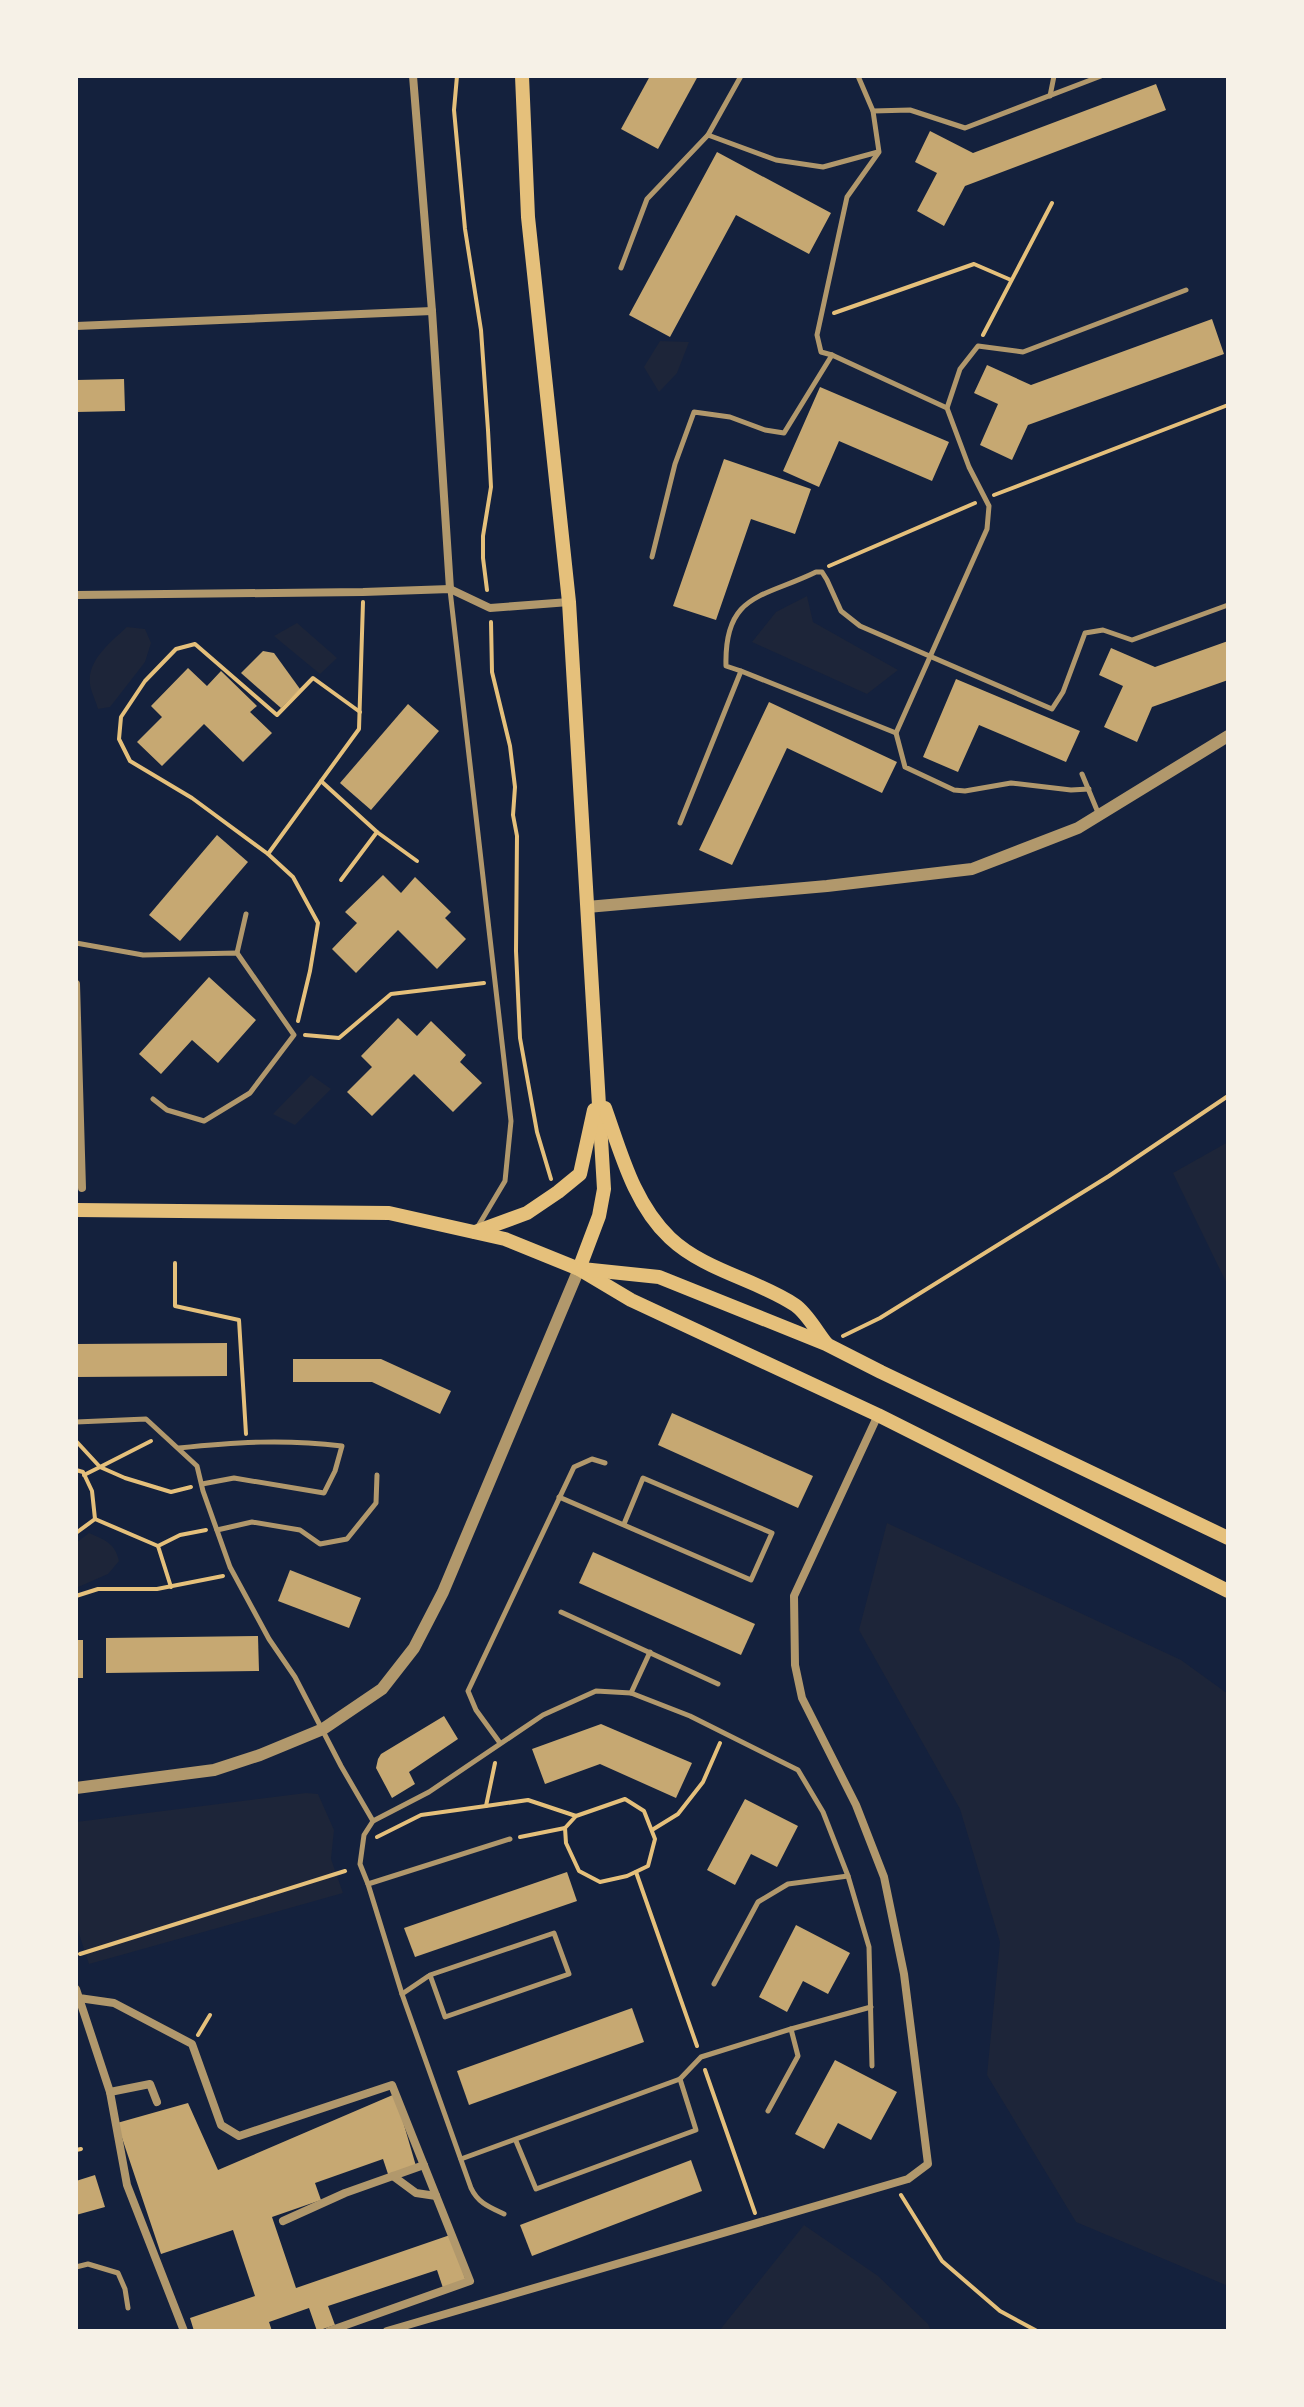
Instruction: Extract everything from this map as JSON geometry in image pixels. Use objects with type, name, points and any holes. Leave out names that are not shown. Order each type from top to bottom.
[{"type":"main road","points":[[522,76],[528,217],[569,602],[604,1189],[599,1216],[579,1269]]},
{"type":"main road","points":[[474,1232],[527,1213],[580,1174],[598,1090]]},
{"type":"main road","points":[[598,1090],[634,1189],[659,1227],[673,1241],[700,1259],[797,1306],[826,1344]]},
{"type":"main road","points":[[76,1210],[389,1213],[505,1239],[579,1269],[631,1300],[878,1415],[1228,1591]]},
{"type":"main road","points":[[579,1269],[659,1277],[826,1344],[1228,1538]]},
{"type":"street","points":[[413,76],[450,589]]},
{"type":"street","points":[[76,326],[432,311]]},
{"type":"street","points":[[76,595],[450,589],[490,608],[569,602]]},
{"type":"street","points":[[587,907],[827,886],[972,869],[1078,828],[1228,736]]},
{"type":"street","points":[[76,984],[82,1188]]},
{"type":"street","points":[[76,1788],[214,1770],[323,1729],[382,1689],[414,1648],[443,1592],[579,1269]]},
{"type":"street","points":[[387,2331],[908,2179],[928,2164],[904,1974],[884,1877],[856,1805],[802,1698],[795,1665],[794,1596],[878,1415]]},
{"type":"street","points":[[78,1993],[114,2003],[192,2044],[221,2125],[239,2136],[392,2085],[470,2281],[329,2331]]},
{"type":"street","points":[[78,1993],[110,2092],[127,2185],[184,2331]]},
{"type":"street","points":[[110,2092],[150,2084],[157,2102]]},
{"type":"street","points":[[283,2221],[345,2193],[424,2165]]},
{"type":"street","points":[[393,2176],[416,2193],[436,2196]]},
{"type":"lane","points":[[621,268],[647,199],[708,135],[741,76]]},
{"type":"lane","points":[[858,76],[873,111],[879,152],[847,197],[820,317],[817,335],[821,352],[947,408]]},
{"type":"lane","points":[[1050,97],[1054,76]]},
{"type":"lane","points":[[873,111],[910,110],[965,128],[1101,76]]},
{"type":"lane","points":[[708,135],[776,160],[823,167],[879,152]]},
{"type":"lane","points":[[1089,789],[1011,783],[954,790],[905,767],[896,733],[987,529],[989,506],[969,467],[947,408],[960,369],[978,346],[1023,352],[1186,290]]},
{"type":"lane","points":[[652,557],[675,464],[694,412],[730,417],[765,430],[784,433],[832,355]]},
{"type":"lane","points":[[896,733],[726,666],[725,645],[737,612],[750,599],[822,572],[841,611],[860,626],[1052,709],[1063,692],[1085,633],[1103,630],[1132,640],[1228,605]]},
{"type":"lane","points":[[450,589],[511,1121],[505,1181],[474,1232]]},
{"type":"lane","points":[[680,823],[741,671]]},
{"type":"lane","points":[[1082,774],[1099,816]]},
{"type":"lane","points":[[153,1099],[167,1110],[204,1121],[250,1093],[294,1035],[237,953],[246,914]]},
{"type":"lane","points":[[76,943],[143,955],[237,953]]},
{"type":"lane","points":[[76,1422],[146,1419],[197,1466],[234,1574],[269,1639],[295,1677],[373,1821]]},
{"type":"lane","points":[[178,1448],[246,1441],[302,1441],[342,1446],[335,1471],[324,1493],[234,1478],[202,1484]]},
{"type":"lane","points":[[500,1743],[476,1710],[468,1691],[574,1467],[592,1459],[605,1463]]},
{"type":"lane","points":[[217,1530],[252,1522],[300,1530],[320,1544],[347,1539],[376,1503],[377,1475]]},
{"type":"lane","points":[[559,1497],[751,1580],[772,1533],[643,1478],[624,1524]]},
{"type":"lane","points":[[561,1612],[718,1684]]},
{"type":"lane","points":[[631,1693],[650,1652]]},
{"type":"lane","points":[[504,2214],[475,2198],[402,1994],[360,1864],[364,1835],[373,1821],[429,1792],[543,1715],[596,1691],[631,1693],[690,1716],[798,1770],[823,1812],[848,1876],[869,1947],[872,2066]]},
{"type":"lane","points":[[368,1884],[510,1839]]},
{"type":"lane","points":[[714,1984],[758,1902],[788,1884],[848,1876]]},
{"type":"lane","points":[[402,1994],[430,1975],[554,1933],[569,1974],[445,2017],[430,1975]]},
{"type":"lane","points":[[461,2159],[680,2079],[701,2057],[871,2007]]},
{"type":"lane","points":[[768,2111],[798,2056],[791,2029]]},
{"type":"lane","points":[[516,2141],[536,2189],[696,2130],[680,2079]]},
{"type":"lane","points":[[76,2267],[88,2264],[118,2273],[128,2308]]},
{"type":"path","points":[[457,76],[454,110],[465,229],[481,330],[488,430],[491,487],[483,536],[487,590]]},
{"type":"path","points":[[974,351],[1052,203]]},
{"type":"path","points":[[820,317],[974,264],[1011,280]]},
{"type":"path","points":[[816,572],[985,499],[1228,405]]},
{"type":"path","points":[[268,854],[359,729],[363,592]]},
{"type":"path","points":[[490,608],[492,672],[510,746],[515,787],[513,815],[517,836],[520,1038],[537,1132],[551,1179]]},
{"type":"path","points":[[360,712],[313,678],[277,715],[195,644],[176,649],[145,681],[121,717],[119,739],[130,761],[192,798],[268,854],[293,877],[318,923],[294,1035],[339,1038],[391,994],[495,982]]},
{"type":"path","points":[[321,781],[377,832],[417,861]]},
{"type":"path","points":[[341,880],[377,832]]},
{"type":"path","points":[[826,1344],[880,1318],[1109,1176],[1228,1096]]},
{"type":"path","points":[[175,1263],[175,1306],[239,1320],[246,1441]]},
{"type":"path","points":[[84,1475],[163,1435]]},
{"type":"path","points":[[76,1441],[100,1467],[125,1478],[171,1492],[202,1484]]},
{"type":"path","points":[[76,1470],[83,1472],[92,1491],[95,1519]]},
{"type":"path","points":[[76,1533],[95,1519]]},
{"type":"path","points":[[95,1519],[158,1546],[171,1587]]},
{"type":"path","points":[[158,1546],[180,1535],[217,1530]]},
{"type":"path","points":[[76,1596],[98,1589],[157,1589],[234,1574]]},
{"type":"path","points":[[652,1830],[678,1814],[703,1782],[724,1733]]},
{"type":"path","points":[[486,1806],[500,1743]]},
{"type":"path","points":[[510,1839],[565,1828],[576,1816],[625,1799],[644,1811],[652,1830],[655,1839],[648,1866],[600,1882],[579,1871],[566,1843],[565,1828]]},
{"type":"path","points":[[375,1838],[421,1815],[528,1800],[576,1816]]},
{"type":"path","points":[[80,1954],[345,1871]]},
{"type":"path","points":[[636,1872],[758,2223]]},
{"type":"path","points":[[192,2044],[210,2015]]},
{"type":"path","points":[[894,2183],[942,2261],[1000,2311],[1037,2331]]},
{"type":"shaded area","points":[[660,341],[689,342],[677,373],[659,392],[644,367]]},
{"type":"shaded area","points":[[807,596],[813,622],[898,670],[867,694],[752,642],[776,612]]},
{"type":"shaded area","points":[[297,623],[337,658],[320,674],[274,636]]},
{"type":"shaded area","points":[[127,627],[145,629],[151,643],[145,662],[110,707],[98,709],[90,684],[92,667],[107,645]]},
{"type":"shaded area","points":[[311,1075],[331,1089],[295,1125],[273,1114]]},
{"type":"shaded area","points":[[1228,1142],[1228,1286],[1173,1173]]},
{"type":"shaded area","points":[[887,1523],[1181,1660],[1228,1694],[1228,2286],[1076,2222],[987,2075],[1000,1942],[960,1809],[859,1630]]},
{"type":"shaded area","points":[[89,1533],[112,1546],[119,1561],[108,1574],[76,1588],[76,1543]]},
{"type":"shaded area","points":[[318,1794],[334,1830],[331,1859],[343,1893],[89,1964],[76,1925],[76,1822]]},
{"type":"shaded area","points":[[804,2225],[878,2276],[928,2324],[931,2331],[719,2331]]},
{"type":"building","points":[[650,76],[698,76],[658,149],[621,129]]},
{"type":"building","points":[[1156,84],[1166,110],[965,186],[944,226],[917,211],[937,173],[915,162],[930,131],[973,153]]},
{"type":"building","points":[[717,152],[831,213],[809,254],[736,215],[670,337],[629,315]]},
{"type":"building","points":[[1212,319],[1224,354],[1028,425],[1012,460],[980,445],[998,404],[974,393],[987,365],[1031,385]]},
{"type":"building","points":[[124,379],[125,411],[76,412],[76,380]]},
{"type":"building","points":[[820,387],[949,442],[932,481],[839,441],[819,487],[783,471]]},
{"type":"building","points":[[724,459],[811,489],[795,534],[751,519],[716,620],[673,606]]},
{"type":"building","points":[[1228,641],[1228,680],[1152,707],[1137,742],[1104,727],[1123,686],[1099,675],[1111,648],[1155,667]]},
{"type":"building","points":[[263,651],[274,653],[300,689],[281,708],[241,673]]},
{"type":"building","points":[[188,668],[207,686],[221,671],[257,706],[250,712],[272,733],[243,762],[204,724],[162,766],[137,742],[162,717],[151,706]]},
{"type":"building","points":[[956,679],[1080,731],[1066,762],[979,725],[958,772],[923,757]]},
{"type":"building","points":[[769,702],[897,762],[882,793],[787,748],[732,865],[699,850]]},
{"type":"building","points":[[408,704],[439,731],[371,810],[340,783]]},
{"type":"building","points":[[217,835],[248,862],[180,941],[149,915]]},
{"type":"building","points":[[383,875],[401,893],[415,877],[451,912],[445,918],[466,939],[437,969],[398,930],[356,973],[332,949],[357,923],[345,912]]},
{"type":"building","points":[[209,977],[256,1020],[218,1063],[192,1040],[161,1074],[139,1054]]},
{"type":"building","points":[[398,1018],[417,1036],[431,1021],[466,1055],[460,1062],[482,1083],[453,1112],[414,1074],[372,1116],[347,1092],[372,1067],[361,1056]]},
{"type":"building","points":[[227,1343],[227,1376],[76,1377],[76,1344]]},
{"type":"building","points":[[293,1359],[381,1359],[451,1391],[440,1414],[372,1382],[293,1382]]},
{"type":"building","points":[[672,1413],[813,1476],[798,1508],[658,1445]]},
{"type":"building","points":[[593,1552],[755,1624],[741,1655],[579,1583]]},
{"type":"building","points":[[290,1570],[361,1598],[349,1628],[278,1601]]},
{"type":"building","points":[[258,1636],[259,1671],[106,1673],[106,1638]]},
{"type":"building","points":[[76,1640],[83,1640],[83,1678],[76,1678]]},
{"type":"building","points":[[444,1716],[458,1739],[409,1772],[415,1784],[392,1798],[376,1768],[381,1754]]},
{"type":"building","points":[[601,1724],[692,1763],[676,1798],[600,1764],[545,1784],[532,1749]]},
{"type":"building","points":[[745,1799],[798,1826],[777,1867],[751,1854],[735,1885],[707,1870]]},
{"type":"building","points":[[567,1872],[577,1901],[415,1957],[404,1928]]},
{"type":"building","points":[[796,1925],[850,1953],[828,1994],[803,1981],[787,2012],[759,1997]]},
{"type":"building","points":[[632,2008],[644,2042],[469,2105],[457,2071]]},
{"type":"building","points":[[835,2060],[897,2092],[871,2140],[838,2123],[824,2149],[795,2134]]},
{"type":"building","points":[[395,2094],[416,2166],[389,2177],[383,2159],[315,2183],[321,2200],[272,2217],[296,2288],[450,2235],[466,2281],[443,2288],[437,2270],[328,2306],[335,2325],[317,2331],[309,2308],[269,2322],[272,2331],[194,2331],[190,2318],[255,2296],[233,2230],[161,2254],[117,2123],[188,2103],[218,2170]]},
{"type":"building","points":[[691,2160],[702,2191],[532,2256],[520,2225]]},
{"type":"building","points":[[95,2175],[105,2207],[76,2215],[76,2181]]}]
